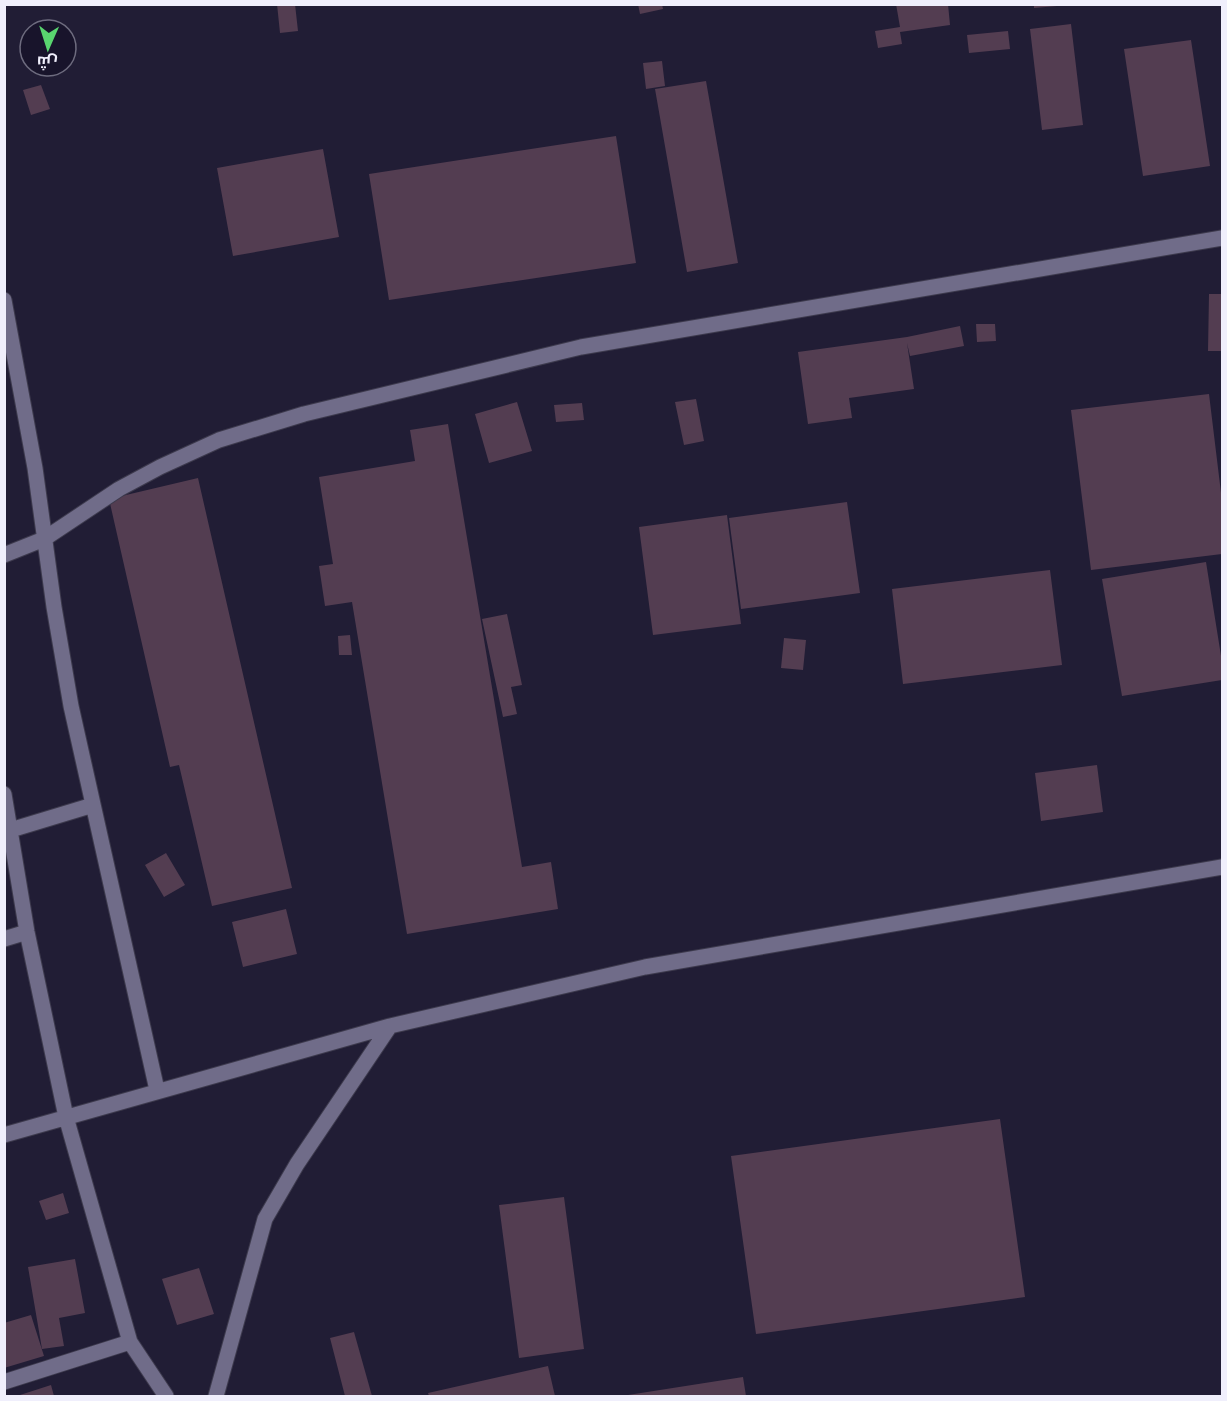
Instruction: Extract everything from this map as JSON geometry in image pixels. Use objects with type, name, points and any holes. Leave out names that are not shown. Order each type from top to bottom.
[{"type":"street","points":[[4,555],[44,539],[109,495],[160,467],[219,440],[304,414],[581,347],[1222,238]]},
{"type":"street","points":[[4,300],[35,468],[71,706],[157,1090]]},
{"type":"street","points":[[4,794],[8,831],[27,932],[66,1117],[130,1342],[165,1396]]},
{"type":"street","points":[[8,831],[93,805]]},
{"type":"street","points":[[4,1135],[390,1026],[645,967],[1222,867]]},
{"type":"street","points":[[4,939],[27,932]]},
{"type":"street","points":[[216,1396],[265,1219],[297,1164],[390,1026]]},
{"type":"street","points":[[4,1382],[130,1342]]},
{"type":"building","points":[[277,4],[295,4],[298,31],[280,33]]},
{"type":"building","points":[[638,4],[662,4],[663,9],[640,14]]},
{"type":"building","points":[[896,4],[948,4],[950,25],[900,32],[902,44],[878,48],[875,31],[900,27]]},
{"type":"building","points":[[1034,4],[1057,4],[1057,6],[1034,8]]},
{"type":"building","points":[[1071,24],[1083,125],[1042,130],[1030,29]]},
{"type":"building","points":[[1008,31],[1010,49],[969,53],[967,35]]},
{"type":"building","points":[[1191,40],[1210,166],[1143,176],[1124,49]]},
{"type":"building","points":[[662,61],[665,86],[646,89],[643,63]]},
{"type":"building","points":[[706,81],[738,263],[687,272],[655,89]]},
{"type":"building","points":[[41,85],[50,109],[31,115],[23,90]]},
{"type":"building","points":[[616,136],[636,263],[389,300],[369,174]]},
{"type":"building","points":[[323,149],[339,237],[233,256],[217,168]]},
{"type":"building","points":[[1209,294],[1222,294],[1222,351],[1208,351]]},
{"type":"building","points":[[976,324],[995,324],[996,341],[977,342]]},
{"type":"building","points":[[960,326],[964,346],[910,356],[907,343],[914,389],[849,398],[852,418],[808,424],[798,352],[907,337]]},
{"type":"building","points":[[1209,394],[1222,501],[1222,554],[1091,570],[1071,410]]},
{"type":"building","points":[[696,399],[704,441],[684,445],[675,402]]},
{"type":"building","points":[[517,402],[532,451],[489,463],[475,414]]},
{"type":"building","points":[[582,403],[584,420],[556,422],[554,405]]},
{"type":"building","points":[[448,424],[522,867],[551,862],[558,909],[407,934],[352,602],[325,606],[319,566],[333,564],[319,477],[415,461],[410,430]]},
{"type":"building","points":[[198,478],[292,888],[212,906],[179,765],[170,767],[109,499]]},
{"type":"building","points":[[847,502],[860,593],[741,609],[729,518]]},
{"type":"building","points":[[727,515],[741,624],[653,635],[639,527]]},
{"type":"building","points":[[1206,562],[1222,662],[1222,680],[1122,696],[1102,579]]},
{"type":"building","points":[[1050,570],[1062,665],[903,684],[892,589]]},
{"type":"building","points":[[507,614],[522,685],[511,687],[517,714],[503,717],[482,619]]},
{"type":"building","points":[[350,635],[352,655],[339,655],[338,636]]},
{"type":"building","points":[[784,638],[806,640],[803,670],[781,668]]},
{"type":"building","points":[[1097,765],[1103,812],[1041,821],[1035,773]]},
{"type":"building","points":[[166,853],[185,885],[164,897],[145,865]]},
{"type":"building","points":[[286,909],[297,954],[243,967],[232,922]]},
{"type":"building","points":[[1000,1119],[1025,1297],[756,1334],[731,1156]]},
{"type":"building","points":[[63,1193],[69,1213],[46,1220],[39,1201]]},
{"type":"building","points":[[564,1197],[584,1349],[519,1358],[499,1205]]},
{"type":"building","points":[[75,1259],[85,1313],[59,1318],[64,1346],[42,1349],[28,1267]]},
{"type":"building","points":[[199,1268],[214,1314],[177,1325],[162,1279]]},
{"type":"building","points":[[31,1315],[44,1356],[4,1368],[4,1323]]},
{"type":"building","points":[[354,1332],[372,1396],[345,1396],[330,1338]]},
{"type":"building","points":[[548,1366],[555,1396],[429,1396],[428,1393]]},
{"type":"building","points":[[743,1377],[746,1396],[628,1396],[628,1395]]},
{"type":"building","points":[[51,1385],[54,1396],[20,1396],[20,1395]]}]
